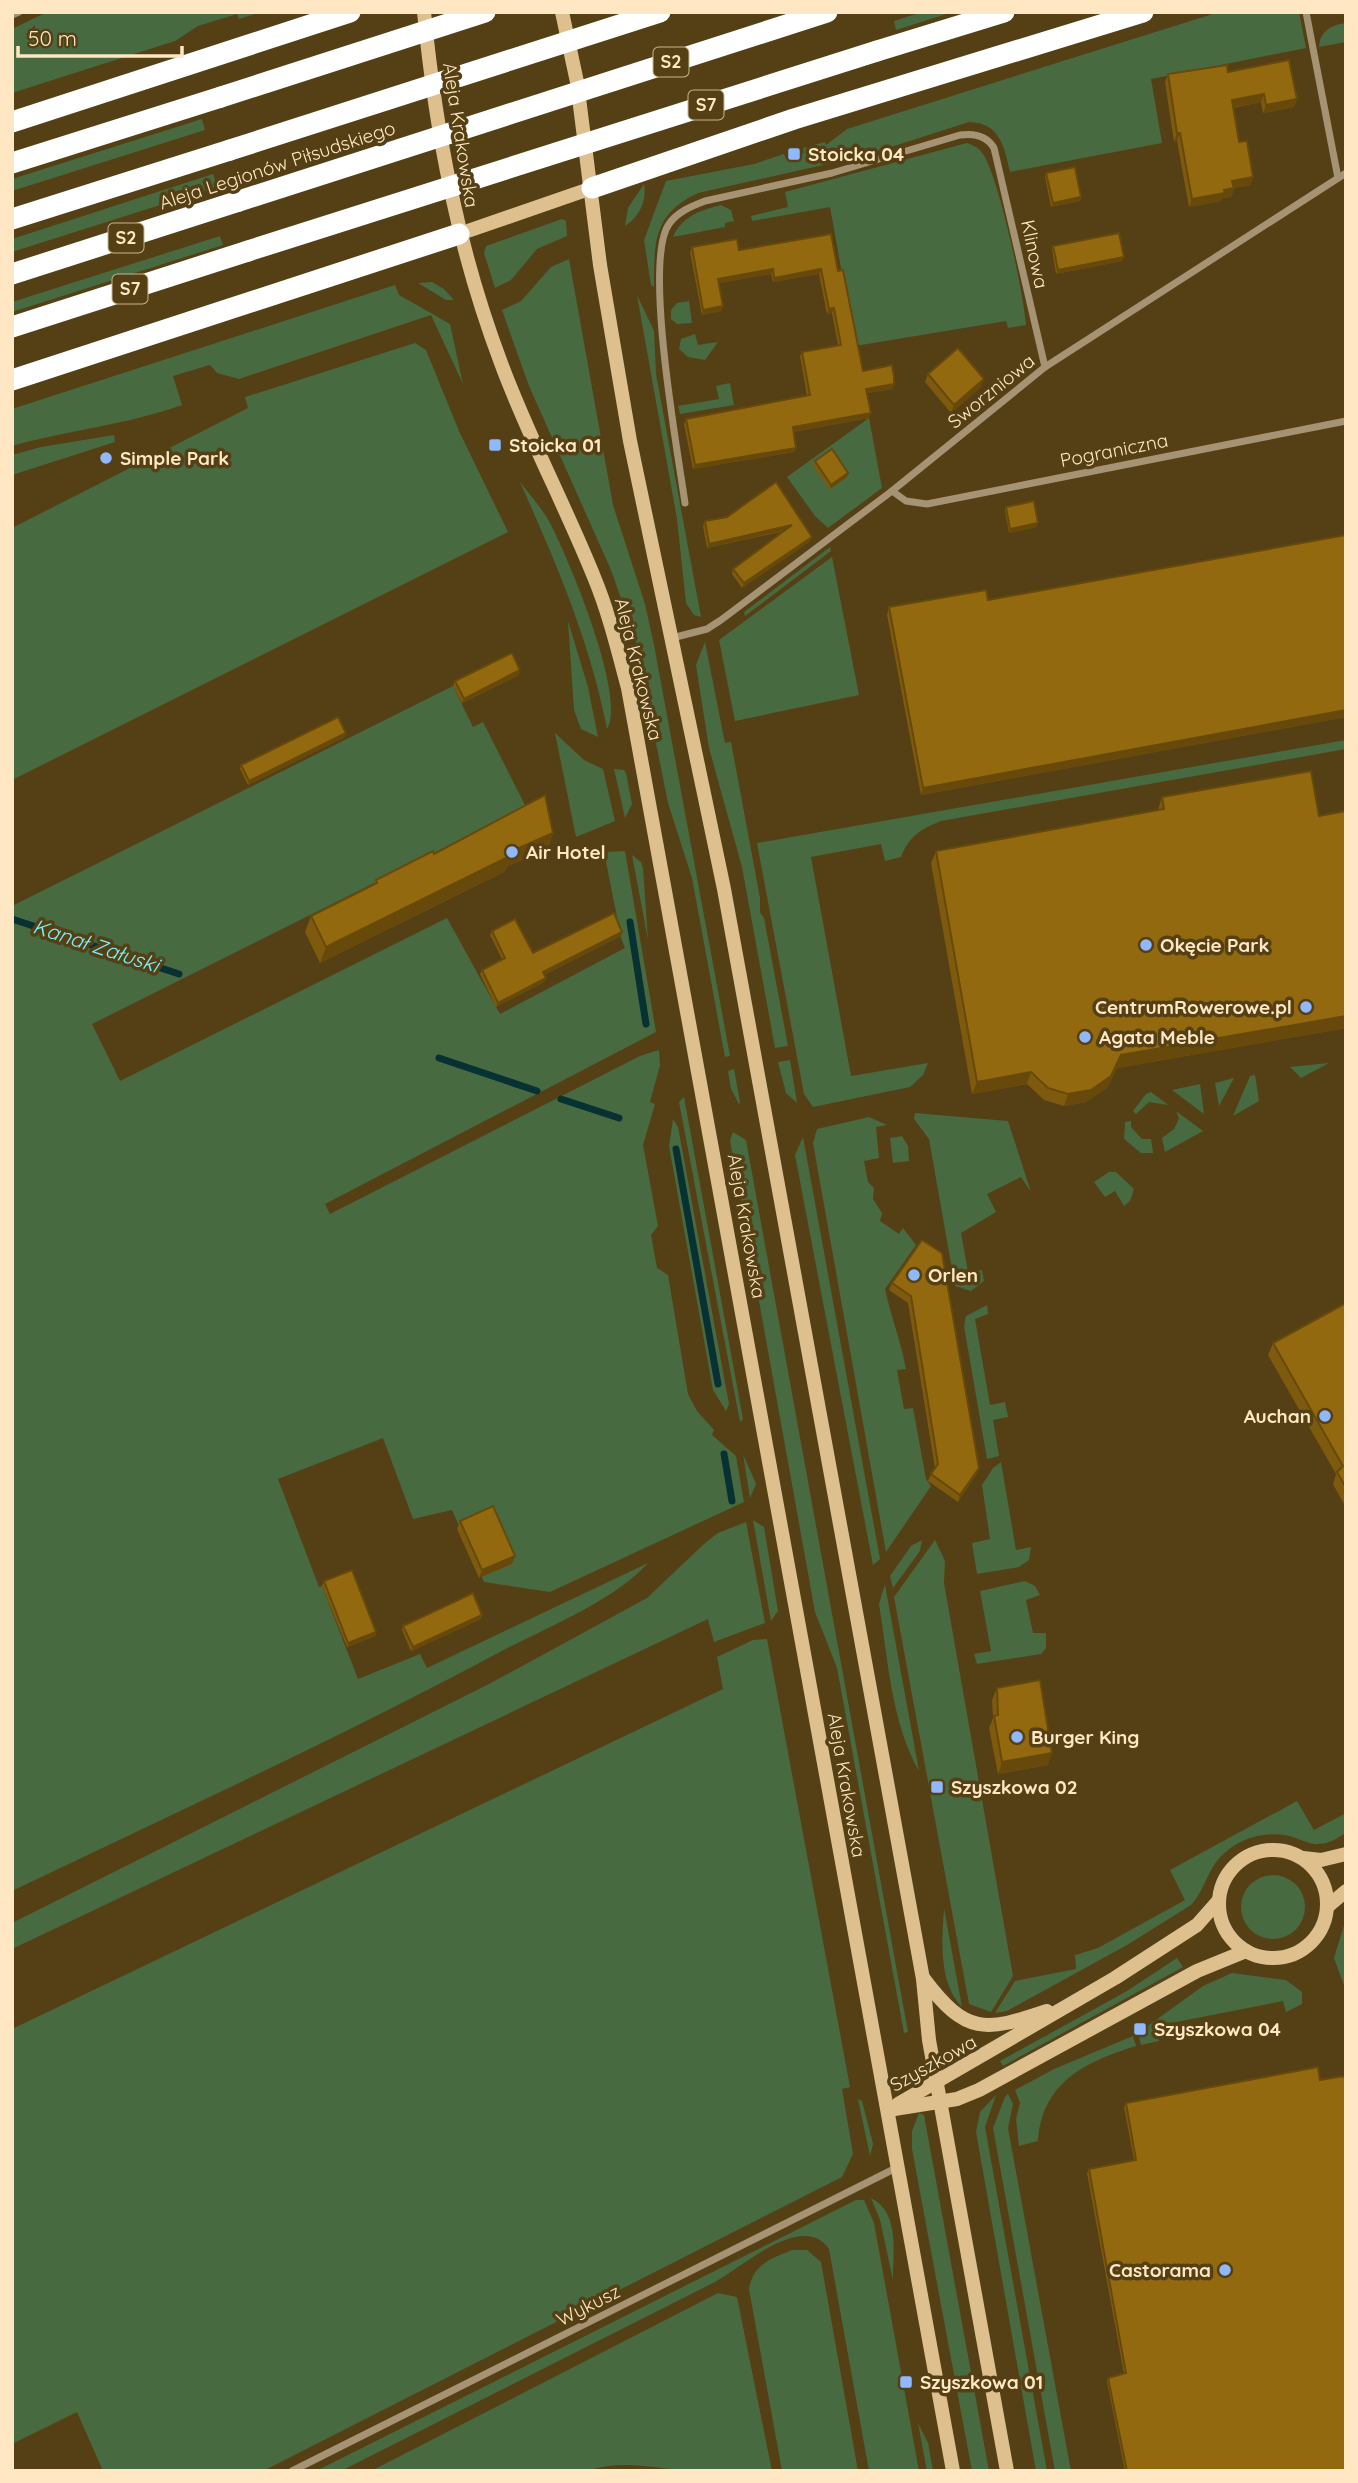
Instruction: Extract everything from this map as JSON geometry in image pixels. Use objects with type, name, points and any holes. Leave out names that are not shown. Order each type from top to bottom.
[{"type":"highway","points":[[12,122],[350,12]]},
{"type":"highway","points":[[12,163],[485,12]]},
{"type":"highway","name":"Aleja Legionów Piłsudskiego","points":[[12,219],[660,12]]},
{"type":"highway","name":"Aleja Legionów Piłsudskiego","points":[[12,274],[827,12]]},
{"type":"highway","name":"S7","points":[[12,327],[1004,12]]},
{"type":"highway","points":[[592,188],[769,127],[1143,12]]},
{"type":"highway","points":[[12,380],[459,234]]},
{"type":"main road","name":"Aleja Krakowska","points":[[424,12],[434,110],[459,234],[481,309],[511,390],[595,578],[628,688],[953,2471]]},
{"type":"main road","name":"Aleja Krakowska","points":[[562,12],[577,82],[600,265],[630,441],[724,889],[923,1979],[940,2101],[1007,2471]]},
{"type":"main road","points":[[459,234],[592,188]]},
{"type":"main road","points":[[1346,1854],[1321,1860],[1275,1850],[1248,1856],[1228,1874],[1219,1900],[1223,1924],[1228,1934],[1246,1951],[1273,1958],[1301,1951],[1320,1932],[1328,1907],[1346,1891]]},
{"type":"main road","points":[[1301,1857],[1321,1878],[1328,1907]]},
{"type":"main road","name":"Szyszkowa","points":[[888,2110],[1197,1925],[1219,1900]]},
{"type":"main road","name":"Szyszkowa","points":[[888,2110],[940,2101],[979,2090],[1197,1971],[1246,1951]]},
{"type":"main road","points":[[923,1979],[950,2011],[983,2025],[1002,2026],[1072,2002]]},
{"type":"street","points":[[12,15],[19,12]]},
{"type":"street","name":"Sworzniowa","points":[[672,638],[707,629],[721,620],[892,491],[1045,367],[1342,176],[1306,12]]},
{"type":"street","name":"Klinowa","points":[[685,503],[671,419],[663,333],[662,246],[669,223],[691,206],[832,173],[960,135],[978,135],[994,148],[1045,367]]},
{"type":"street","name":"Pograniczna","points":[[892,491],[906,501],[927,504],[1346,421]]},
{"type":"street","name":"Wykusz","points":[[292,2471],[898,2167]]},
{"type":"green space","points":[[47,12],[262,12],[239,19],[237,14],[198,26],[175,41],[12,93],[12,29]]},
{"type":"green space","points":[[922,12],[953,12],[896,30],[894,21]]},
{"type":"green space","points":[[1219,12],[1299,12],[1306,48],[1151,79],[1162,143],[1010,172],[1003,145],[994,131],[979,123],[969,122],[863,156],[698,193],[683,201],[664,220],[656,243],[654,287],[651,285],[644,240],[666,181],[754,164],[784,154],[786,159],[804,153],[803,148],[825,142],[826,145],[847,129]]},
{"type":"green space","points":[[1346,23],[1346,42],[1319,47],[1327,30]]},
{"type":"green space","points":[[202,119],[205,130],[12,191],[12,179]]},
{"type":"green space","points":[[967,143],[981,151],[995,183],[1021,288],[1026,325],[1008,328],[1006,321],[855,346],[830,207],[752,221],[751,216],[788,207],[785,192]]},
{"type":"green space","points":[[213,174],[217,187],[12,252],[12,239]]},
{"type":"green space","points":[[644,184],[641,208],[625,226],[628,208]]},
{"type":"green space","points":[[721,205],[731,210],[734,221],[725,223],[725,227],[673,237],[687,219]]},
{"type":"green space","points":[[562,219],[566,221],[567,236],[537,249],[511,280],[495,288],[484,253],[486,246]]},
{"type":"green space","points":[[220,236],[223,245],[12,312],[12,302]]},
{"type":"green space","points":[[569,259],[613,505],[645,604],[654,645],[730,1056],[725,1057],[692,878],[668,803],[635,638],[611,570],[529,386],[502,310],[521,301],[551,267]]},
{"type":"green space","points":[[432,282],[444,289],[454,300],[446,300],[418,283]]},
{"type":"green space","points":[[395,285],[399,295],[450,324],[463,384],[431,315],[239,379],[217,373],[210,365],[173,376],[182,405],[140,418],[12,446],[12,409]]},
{"type":"green space","points":[[637,295],[654,331],[656,374],[701,617],[694,615],[686,603],[677,519]]},
{"type":"green space","points":[[689,301],[692,323],[677,324],[671,319],[671,310],[677,303]]},
{"type":"green space","points":[[695,334],[698,345],[718,342],[705,360],[688,357],[679,349],[681,339]]},
{"type":"green space","points":[[415,343],[426,350],[459,431],[508,532],[12,780],[12,528],[248,408],[245,397]]},
{"type":"green space","points":[[730,383],[734,405],[680,414],[678,406],[719,399],[716,386]]},
{"type":"green space","points":[[869,418],[882,488],[828,528],[815,516],[787,477]]},
{"type":"green space","points":[[114,435],[115,442],[12,475],[12,455],[41,447]]},
{"type":"green space","points":[[520,482],[549,521],[581,593],[609,687],[611,712],[607,729],[581,634],[559,573]]},
{"type":"green space","points":[[830,547],[831,551],[745,616],[744,612]]},
{"type":"green space","points":[[832,557],[859,695],[735,721],[719,640]]},
{"type":"green space","points":[[568,621],[588,687],[598,737],[581,729],[574,710]]},
{"type":"green space","points":[[705,642],[725,743],[731,742],[760,898],[760,912],[764,918],[788,1046],[775,1048],[742,867],[709,748],[696,665]]},
{"type":"green space","points":[[453,686],[473,727],[483,722],[526,807],[92,1024],[120,1081],[447,918],[500,1014],[625,948],[614,920],[617,917],[604,852],[625,851],[656,1032],[325,1204],[330,1214],[640,1056],[659,1050],[660,1065],[650,1102],[655,1104],[643,1145],[658,1226],[651,1235],[657,1268],[668,1275],[688,1394],[697,1411],[714,1430],[712,1435],[736,1456],[744,1502],[550,1592],[484,1582],[452,1510],[413,1519],[383,1438],[278,1479],[358,1679],[420,1654],[427,1668],[648,1563],[616,1590],[578,1613],[317,1745],[12,1891],[12,906]]},
{"type":"green space","points":[[555,733],[584,760],[603,769],[615,821],[576,837]]},
{"type":"green space","points":[[1346,740],[1346,749],[941,821],[917,834],[901,857],[885,861],[881,844],[811,857],[851,1076],[928,1063],[923,1075],[910,1087],[813,1107],[804,1094],[757,843]]},
{"type":"green space","points":[[614,769],[624,770],[626,773],[632,804],[625,818]]},
{"type":"green space","points":[[632,855],[641,862],[643,868],[648,940]]},
{"type":"green space","points":[[790,1060],[797,1103],[786,1093],[778,1062]]},
{"type":"green space","points":[[1329,1063],[1301,1078],[1290,1067]]},
{"type":"green space","points":[[734,1069],[739,1104],[731,1089],[728,1071]]},
{"type":"green space","points":[[1255,1075],[1259,1101],[1233,1116],[1250,1076]]},
{"type":"green space","points":[[1234,1078],[1219,1106],[1215,1083]]},
{"type":"green space","points":[[1200,1084],[1204,1114],[1172,1090]]},
{"type":"green space","points":[[1151,1092],[1168,1105],[1149,1102],[1136,1114],[1133,1111],[1146,1094]]},
{"type":"green space","points":[[684,1097],[743,1419],[740,1422],[679,1102]]},
{"type":"green space","points":[[1176,1111],[1203,1131],[1165,1152],[1162,1138],[1174,1129],[1179,1119]]},
{"type":"green space","points":[[915,1113],[1008,1121],[1031,1192],[1021,1177],[987,1194],[996,1212],[961,1233],[968,1272],[982,1270],[984,1281],[971,1291],[955,1286],[929,1139],[914,1119]]},
{"type":"green space","points":[[869,1117],[887,1125],[876,1127],[879,1158],[864,1161],[868,1182],[874,1188],[873,1199],[882,1213],[880,1221],[899,1234],[903,1228],[916,1245],[885,1289],[906,1369],[897,1370],[904,1409],[913,1408],[926,1479],[931,1486],[886,1552],[813,1143],[817,1129]]},
{"type":"green space","points":[[673,1119],[678,1127],[729,1404],[726,1411],[713,1390],[669,1146]]},
{"type":"green space","points":[[1131,1121],[1131,1127],[1142,1139],[1151,1139],[1153,1153],[1141,1153],[1124,1139],[1125,1122]]},
{"type":"green space","points":[[733,1132],[746,1140],[908,2032],[904,2033],[837,1668],[815,1612],[730,1140]]},
{"type":"green space","points":[[902,1136],[908,1146],[909,1161],[893,1163],[890,1138]]},
{"type":"green space","points":[[803,1137],[880,1559],[873,1565],[795,1155]]},
{"type":"green space","points":[[1109,1172],[1116,1172],[1134,1189],[1130,1201],[1124,1206],[1115,1191],[1105,1197],[1094,1182]]},
{"type":"green space","points":[[987,1305],[988,1314],[975,1319],[990,1405],[1005,1402],[1008,1417],[993,1420],[999,1456],[987,1459],[964,1326],[966,1316]]},
{"type":"green space","points":[[743,1454],[756,1484],[750,1498]]},
{"type":"green space","points":[[1001,1462],[1016,1550],[1031,1547],[1029,1560],[1019,1567],[977,1574],[972,1543],[990,1539],[982,1485],[993,1468]]},
{"type":"green space","points":[[753,1520],[764,1527],[778,1611],[771,1621]]},
{"type":"green space","points":[[746,1522],[765,1623],[714,1642],[708,1619],[12,1949],[12,1923],[489,1684],[647,1598],[718,1533]]},
{"type":"green space","points":[[922,1540],[920,1551],[893,1588],[890,1576],[911,1546]]},
{"type":"green space","points":[[935,1540],[945,1561],[944,1583],[1013,1976],[991,2012],[969,2004],[894,1597]]},
{"type":"green space","points":[[1025,1581],[1035,1586],[1040,1595],[1026,1600],[1033,1633],[1046,1633],[1046,1648],[1041,1654],[977,1664],[974,1654],[991,1651],[980,1591]]},
{"type":"green space","points":[[885,1584],[919,1771],[902,1732],[892,1689],[879,1604]]},
{"type":"green space","points":[[767,1639],[850,2087],[842,2089],[853,2154],[842,2177],[263,2471],[103,2471],[77,2412],[12,2444],[12,2029],[723,1689],[717,1657],[753,1640]]},
{"type":"green space","points":[[1297,1801],[1314,1830],[1346,1813],[1346,1833],[1319,1844],[1273,1834],[1240,1842],[1215,1863],[1191,1905],[1127,1945],[1007,2011],[995,2013],[1015,1981],[1076,1969],[1075,1955],[1098,1948],[1185,1900],[1170,1870]]},
{"type":"green space","points":[[1273,1875],[1285,1877],[1296,1884],[1303,1895],[1303,1919],[1296,1930],[1285,1937],[1273,1939],[1261,1937],[1250,1930],[1243,1919],[1241,1907],[1243,1895],[1250,1884],[1261,1877]]},
{"type":"green space","points":[[944,1908],[962,2007],[954,1997],[945,1973],[942,1947]]},
{"type":"green space","points":[[1346,1919],[1346,1991],[1334,1958]]},
{"type":"green space","points":[[1177,1958],[1183,1967],[1003,2066],[1000,2061],[1127,1991]]},
{"type":"green space","points":[[1232,1973],[1286,1980],[1302,1992],[1302,2004],[1286,2012],[1283,2001],[1156,2026],[1159,2041],[1141,2045],[1138,2033],[1203,1986]]},
{"type":"green space","points":[[1133,2036],[1136,2046],[1099,2059],[1069,2078],[1048,2104],[1041,2121],[1038,2141],[1019,2146],[1016,2119],[1020,2103],[1015,2090],[1054,2069]]},
{"type":"green space","points":[[1008,2094],[1013,2104],[1008,2128],[1071,2471],[1055,2471],[993,2128]]},
{"type":"green space","points":[[996,2095],[985,2127],[1047,2471],[1036,2471],[976,2132],[980,2112]]},
{"type":"green space","points":[[858,2099],[862,2101],[873,2144],[870,2156]]},
{"type":"green space","points":[[919,2113],[924,2115],[989,2471],[972,2471],[912,2149],[912,2131]]},
{"type":"green space","points":[[871,2198],[880,2204],[891,2223],[894,2246],[893,2280],[880,2220]]},
{"type":"green space","points":[[856,2200],[864,2200],[874,2223],[919,2471],[869,2471],[829,2249],[818,2239],[804,2236],[772,2246],[715,2282],[341,2471],[316,2471]]},
{"type":"green space","points":[[792,2250],[807,2250],[821,2262],[858,2471],[782,2471],[749,2289],[755,2273],[764,2263]]},
{"type":"green space","points":[[718,2293],[737,2297],[772,2471],[699,2472],[626,2465],[586,2471],[371,2471]]},
{"type":"green space","points":[[918,2423],[928,2443],[933,2471],[927,2471]]},
{"type":"building","points":[[1289,60],[1297,99],[1266,105],[1264,94],[1232,100],[1239,142],[1247,141],[1253,177],[1232,181],[1234,188],[1224,190],[1225,193],[1192,199],[1180,133],[1177,133],[1168,74],[1227,65],[1228,72]]},
{"type":"building","points":[[1075,167],[1081,197],[1053,203],[1046,173]]},
{"type":"building","points":[[1119,233],[1124,257],[1058,270],[1053,246]]},
{"type":"building","points":[[831,234],[838,271],[843,270],[863,371],[892,365],[894,384],[866,389],[871,413],[793,427],[796,448],[695,465],[686,419],[810,395],[802,352],[841,345],[834,308],[829,309],[821,269],[774,278],[773,269],[718,279],[723,306],[703,310],[692,247],[737,239],[739,250]]},
{"type":"building","points":[[958,348],[984,379],[954,405],[928,374]]},
{"type":"building","points":[[832,449],[848,473],[831,485],[815,461]]},
{"type":"building","points":[[776,482],[812,537],[744,583],[733,569],[792,525],[709,544],[705,521],[727,517]]},
{"type":"building","points":[[1034,501],[1038,523],[1010,529],[1006,507]]},
{"type":"building","points":[[1346,535],[1346,710],[923,788],[889,607],[986,590],[988,600]]},
{"type":"building","points":[[512,653],[520,670],[464,699],[455,681]]},
{"type":"building","points":[[338,717],[346,733],[249,781],[241,765]]},
{"type":"building","name":"Okęcie Park","points":[[1311,771],[1319,816],[1346,811],[1346,1016],[1121,1055],[1111,1076],[1091,1090],[1068,1094],[1048,1088],[1031,1072],[977,1082],[936,851],[1164,809],[1162,797]]},
{"type":"building","points":[[545,795],[553,833],[514,850],[510,856],[326,947],[311,916],[377,883],[376,880],[433,851],[434,854]]},
{"type":"building","points":[[614,913],[622,932],[543,972],[546,978],[498,1003],[482,970],[505,958],[492,931],[515,919],[533,953]]},
{"type":"building","points":[[922,1240],[942,1253],[979,1468],[960,1495],[931,1474],[938,1464],[911,1296],[892,1283]]},
{"type":"building","name":"Auchan","points":[[1346,1303],[1346,1488],[1337,1472],[1343,1466],[1273,1343]]},
{"type":"building","points":[[493,1506],[515,1556],[482,1570],[460,1521]]},
{"type":"building","points":[[352,1570],[376,1632],[348,1643],[324,1581]]},
{"type":"building","points":[[473,1593],[482,1615],[413,1647],[403,1626]]},
{"type":"building","name":"Burger King","points":[[1040,1680],[1052,1753],[1002,1762],[994,1716],[998,1715],[997,1688]]},
{"type":"building","name":"Castorama","points":[[1318,2067],[1320,2080],[1344,2076],[1346,2083],[1346,2471],[1127,2471],[1108,2378],[1126,2373],[1089,2169],[1136,2160],[1126,2103]]},
{"type":"waterway","name":"Kanał Załuski","points":[[12,919],[179,974]]},
{"type":"waterway","points":[[630,922],[646,1024]]},
{"type":"waterway","name":"Kanał Załuski","points":[[439,1058],[537,1091]]},
{"type":"waterway","name":"Kanał Załuski","points":[[561,1099],[619,1118]]},
{"type":"waterway","points":[[676,1149],[718,1384]]},
{"type":"waterway","points":[[724,1454],[732,1501]]},
{"type":"place","name":"Stoicka 04","points":[[794,154]]},
{"type":"place","name":"Stoicka 01","points":[[495,445]]},
{"type":"place","name":"Simple Park","points":[[106,458]]},
{"type":"place","name":"Air Hotel","points":[[512,852]]},
{"type":"place","name":"Okęcie Park","points":[[1146,945]]},
{"type":"place","name":"CentrumRowerowe.pl","points":[[1306,1007]]},
{"type":"place","name":"Agata Meble","points":[[1085,1037]]},
{"type":"place","name":"Orlen","points":[[914,1275]]},
{"type":"place","name":"Auchan","points":[[1325,1416]]},
{"type":"place","name":"Burger King","points":[[1017,1737]]},
{"type":"place","name":"Szyszkowa 02","points":[[937,1787]]},
{"type":"place","name":"Szyszkowa 04","points":[[1140,2029]]},
{"type":"place","name":"Castorama","points":[[1225,2270]]},
{"type":"place","name":"Szyszkowa 01","points":[[906,2382]]}]
